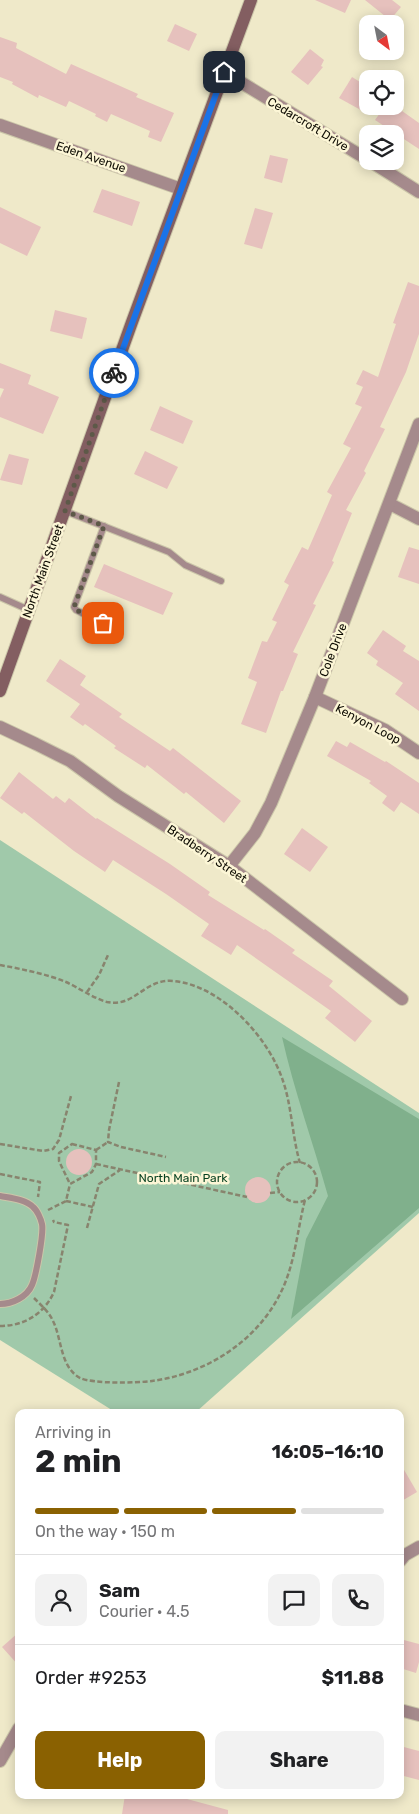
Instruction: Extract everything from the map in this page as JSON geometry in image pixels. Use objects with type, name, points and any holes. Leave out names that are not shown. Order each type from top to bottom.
[{"type":"main road","name":"North Main Street","points":[[0,691],[181,189],[252,0]]},
{"type":"street","name":"Cedarcroft Drive","points":[[224,72],[359,155]]},
{"type":"street","name":"Eden Avenue","points":[[0,125],[181,189]]},
{"type":"street","name":"Cedarcroft Drive","points":[[384,170],[419,192]]},
{"type":"street","name":"Cole Drive","points":[[229,866],[255,833],[271,804],[390,504],[419,424]]},
{"type":"street","points":[[390,504],[419,519]]},
{"type":"street","name":"Kenyon Loop","points":[[315,696],[385,730],[419,753]]},
{"type":"street","name":"Bradberry Street","points":[[0,728],[70,761],[118,796],[229,866],[402,999]]},
{"type":"street","points":[[404,1556],[419,1546]]},
{"type":"street","points":[[404,1711],[419,1715]]},
{"type":"street","points":[[0,1761],[15,1735]]},
{"type":"lane","points":[[65,511],[169,552],[185,565],[221,581]]},
{"type":"lane","points":[[104,526],[74,607],[76,610],[116,630]]},
{"type":"lane","points":[[0,597],[29,610]]},
{"type":"lane","points":[[0,1196],[26,1202],[33,1207],[42,1223],[42,1234],[32,1286],[22,1297],[0,1304]]},
{"type":"path","points":[[87,992],[99,975],[108,954]]},
{"type":"path","points":[[0,965],[64,981],[108,1002],[126,1002],[158,981],[188,984],[218,998],[252,1026],[263,1040],[275,1061],[284,1083],[300,1163]]},
{"type":"path","points":[[108,1142],[119,1082]]},
{"type":"path","points":[[0,1144],[42,1152],[53,1149],[59,1140],[71,1096]]},
{"type":"path","points":[[59,1153],[72,1144],[96,1150],[108,1142],[121,1147],[166,1156]]},
{"type":"path","points":[[53,1149],[59,1153]]},
{"type":"path","points":[[70,1184],[92,1172],[96,1164],[96,1150]]},
{"type":"path","points":[[59,1153],[59,1161],[70,1184],[66,1201]]},
{"type":"path","points":[[292,1163],[300,1163],[311,1169],[316,1180],[316,1188],[312,1196],[297,1202],[282,1196],[280,1192],[277,1181],[279,1173],[285,1167],[292,1163]]},
{"type":"path","points":[[96,1164],[247,1197]]},
{"type":"path","points":[[87,1228],[99,1184],[121,1170]]},
{"type":"path","points":[[270,1193],[280,1192]]},
{"type":"path","points":[[28,1292],[52,1319],[59,1334],[66,1364],[72,1372],[81,1378],[96,1381],[138,1383],[172,1378],[205,1366],[230,1351],[265,1320],[281,1291],[294,1254],[305,1200]]},
{"type":"path","points":[[48,1210],[66,1201],[93,1208]]},
{"type":"green space","name":"North Main Park","points":[[0,840],[419,1113],[419,1213],[199,1409],[110,1409],[0,1340]]},
{"type":"green space","points":[[282,1037],[419,1119],[419,1208],[291,1319],[306,1239],[328,1196],[292,1077]]},
{"type":"building","points":[[315,0],[351,0],[345,13]]},
{"type":"building","points":[[365,0],[392,0],[401,7],[394,15],[384,15]]},
{"type":"building","points":[[175,24],[197,34],[189,51],[167,41]]},
{"type":"building","points":[[0,37],[17,43],[16,48],[66,74],[71,64],[138,94],[136,97],[174,113],[161,142],[148,137],[150,131],[111,114],[107,122],[95,116],[96,114],[69,101],[66,107],[39,95],[38,98],[12,84],[13,82],[0,77]]},
{"type":"building","points":[[310,49],[324,60],[321,66],[323,67],[308,85],[291,72]]},
{"type":"building","points":[[352,77],[359,81],[359,109],[339,98]]},
{"type":"building","points":[[404,112],[419,123],[419,149],[404,139],[404,125],[383,125],[375,120],[379,115],[404,115]]},
{"type":"building","points":[[270,155],[288,159],[282,183],[264,178]]},
{"type":"building","points":[[102,189],[140,202],[132,226],[93,212]]},
{"type":"building","points":[[0,207],[41,227],[27,256],[0,243]]},
{"type":"building","points":[[255,208],[273,213],[262,249],[244,244]]},
{"type":"building","points":[[408,282],[419,286],[419,334],[406,372],[380,427],[385,429],[364,471],[366,473],[346,510],[352,513],[332,561],[334,562],[313,604],[316,605],[293,652],[298,654],[283,691],[281,691],[266,733],[241,724],[257,682],[248,678],[262,641],[267,642],[277,622],[272,620],[289,585],[284,582],[302,547],[308,550],[332,495],[327,492],[351,448],[343,444],[362,407],[355,404],[363,387],[356,384],[363,370],[378,377],[396,324],[393,323]]},
{"type":"building","points":[[55,310],[87,318],[82,339],[50,331]]},
{"type":"building","points":[[0,363],[31,375],[28,384],[59,397],[43,434],[0,417],[0,398],[4,389],[0,388]]},
{"type":"building","points":[[160,406],[193,421],[183,444],[150,430]]},
{"type":"building","points":[[145,451],[178,467],[167,489],[134,474]]},
{"type":"building","points":[[9,454],[29,459],[22,485],[0,480]]},
{"type":"building","points":[[409,547],[419,550],[419,584],[398,577]]},
{"type":"building","points":[[104,564],[173,593],[163,615],[94,587]]},
{"type":"building","points":[[383,630],[406,646],[403,651],[419,661],[419,711],[395,694],[403,683],[376,665],[378,661],[367,653]]},
{"type":"building","points":[[60,659],[86,676],[80,685],[122,714],[119,717],[170,751],[173,748],[241,801],[224,823],[186,792],[184,794],[147,765],[145,768],[114,748],[116,746],[85,724],[83,726],[70,717],[80,704],[46,681]]},
{"type":"building","points":[[336,741],[347,747],[350,742],[386,761],[419,783],[419,814],[401,802],[394,812],[382,803],[387,796],[369,783],[371,781],[327,756]]},
{"type":"building","points":[[19,772],[53,799],[56,796],[65,803],[69,798],[96,819],[170,864],[210,892],[208,895],[265,929],[295,950],[292,953],[333,981],[329,986],[372,1021],[355,1042],[325,1018],[331,1011],[237,945],[231,955],[201,936],[209,924],[166,894],[113,860],[105,872],[74,851],[24,812],[22,814],[0,798]]},
{"type":"building","points":[[302,828],[328,847],[310,872],[284,854]]},
{"type":"building","points":[[79,1149],[88,1153],[92,1162],[88,1171],[79,1175],[70,1171],[66,1162],[70,1153]]},
{"type":"building","points":[[258,1177],[267,1181],[271,1190],[267,1199],[258,1203],[249,1199],[245,1190],[249,1181]]},
{"type":"building","points":[[404,1470],[417,1492],[404,1500]]},
{"type":"building","points":[[15,1636],[15,1662],[2,1647]]},
{"type":"building","points":[[404,1640],[419,1644],[419,1662],[416,1673],[404,1669]]},
{"type":"building","points":[[404,1747],[419,1751],[419,1780],[404,1776]]},
{"type":"building","points":[[124,1799],[187,1799],[228,1810],[228,1814],[122,1814]]},
{"type":"way so far","points":[[103,623],[76,610],[74,602],[104,526],[65,511],[114,373]]},
{"type":"route","points":[[114,373],[224,72]]}]
